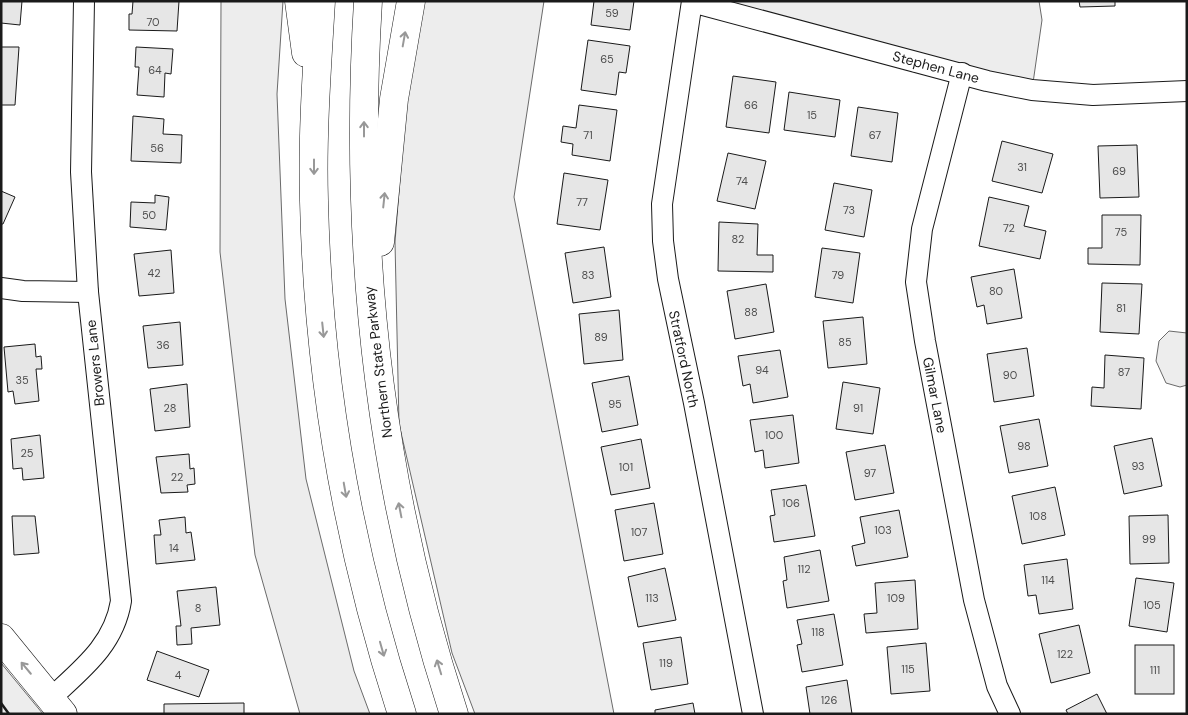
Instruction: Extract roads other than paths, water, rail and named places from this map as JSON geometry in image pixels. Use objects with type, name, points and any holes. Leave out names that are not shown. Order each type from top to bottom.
[{"type":"main road","points":[[299,1],[314,119]]},
{"type":"main road","points":[[321,1],[314,119],[314,202],[322,323],[331,405],[356,544],[381,646],[402,714]]},
{"type":"main road","name":"Northern State Parkway","points":[[368,1],[364,112],[364,194],[365,235],[372,318],[387,440],[402,521],[431,640],[454,714]]},
{"type":"main road","points":[[372,318],[394,99],[411,1]]},
{"type":"main road","points":[[1,638],[57,706]]},
{"type":"street","name":"Browers Lane","points":[[57,706],[107,640],[119,614],[121,601],[88,292],[81,172],[84,1]]},
{"type":"street","name":"Stephen Lane","points":[[692,1],[987,81],[1032,90],[1093,95],[1187,91]]},
{"type":"street","name":"Stratford North","points":[[692,1],[662,204],[663,242],[668,279],[694,402],[753,714]]},
{"type":"street","name":"Gilmar Lane","points":[[962,73],[922,229],[916,282],[924,341],[974,600],[997,686],[1010,714]]},
{"type":"street","points":[[1,288],[23,291],[88,292]]}]
